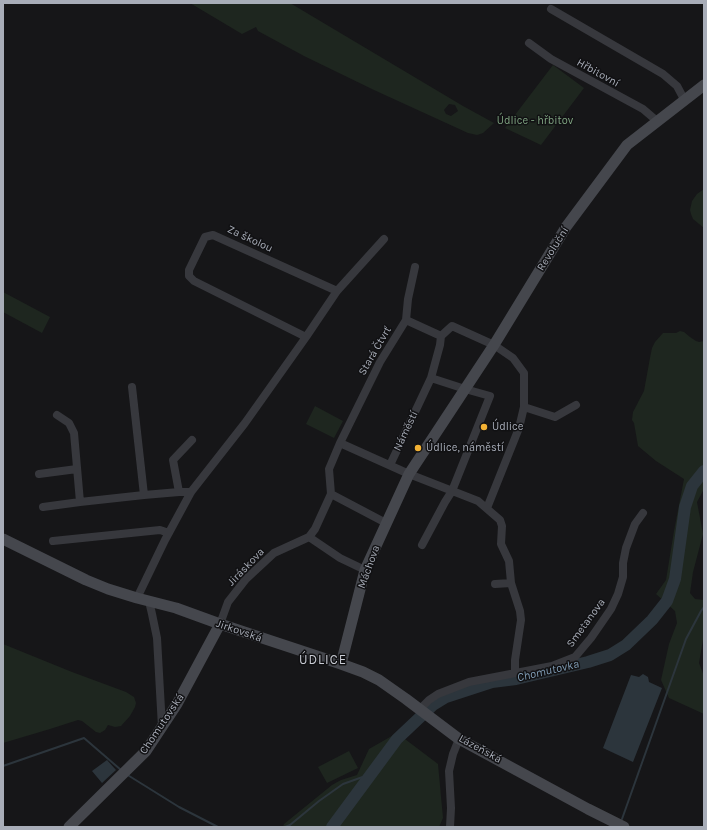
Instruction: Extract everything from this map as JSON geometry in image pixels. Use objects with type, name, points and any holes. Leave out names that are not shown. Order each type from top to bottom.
[{"type":"street","points":[[551,9],[663,74],[677,86],[685,101]]},
{"type":"street","name":"Hřbitovní","points":[[529,43],[551,59],[642,109],[657,121]]},
{"type":"street","name":"Revoluční","points":[[465,389],[494,345],[566,227],[628,145],[704,85]]},
{"type":"street","name":"Za školou","points":[[306,337],[194,281],[189,276],[189,270],[204,237],[213,234],[337,291]]},
{"type":"street","points":[[137,598],[191,492],[245,423],[337,291],[384,239]]},
{"type":"street","name":"Stará Čtvrť","points":[[331,494],[328,469],[380,362],[406,320],[408,299],[415,267]]},
{"type":"street","points":[[406,320],[441,336],[452,326],[494,345],[513,358],[524,373],[524,407],[519,428],[487,508]]},
{"type":"street","name":"Náměstí","points":[[441,336],[431,378],[390,465],[478,501],[500,520],[502,526],[501,544],[508,561],[511,583],[521,620],[515,673]]},
{"type":"street","points":[[422,545],[452,491],[490,396],[431,378]]},
{"type":"street","points":[[132,386],[144,495]]},
{"type":"street","name":"Náměstí","points":[[409,474],[465,389]]},
{"type":"street","points":[[524,407],[555,417],[576,405]]},
{"type":"street","points":[[57,415],[69,423],[74,433],[80,502]]},
{"type":"street","points":[[179,492],[173,460],[192,440]]},
{"type":"street","points":[[340,442],[390,465]]},
{"type":"street","points":[[39,474],[77,469]]},
{"type":"street","name":"Máchova","points":[[341,664],[365,570],[409,474]]},
{"type":"street","points":[[43,507],[144,495],[191,492]]},
{"type":"street","points":[[365,570],[340,558],[309,537],[331,494],[386,522]]},
{"type":"street","name":"Smetanova","points":[[423,712],[429,700],[448,689],[469,682],[552,666],[575,658],[611,609],[618,594],[623,576],[623,563],[626,548],[635,524],[643,513]]},
{"type":"street","points":[[53,541],[160,530],[169,533]]},
{"type":"street","name":"Jiráskova","points":[[220,624],[228,602],[246,580],[274,553],[309,537]]},
{"type":"street","name":"Jirkovská","points":[[3,539],[86,580],[108,589],[176,608],[341,664]]},
{"type":"street","points":[[495,584],[511,583]]},
{"type":"street","points":[[149,601],[156,638],[162,727]]},
{"type":"street","name":"Chomutovská","points":[[69,827],[146,751],[177,704],[220,624]]},
{"type":"street","name":"Lázeňská","points":[[341,664],[379,680],[459,739],[624,827]]},
{"type":"street","points":[[450,827],[451,808],[449,771],[452,754],[459,739]]},
{"type":"green space","points":[[190,3],[290,3],[494,123],[483,133],[477,135],[468,133],[304,56],[258,31],[256,27],[242,34]],"holes":[[[449,104],[455,105],[458,111],[451,116],[446,114],[444,110]]]},
{"type":"green space","name":"Údlice - hřbitov","points":[[553,65],[584,88],[541,145],[505,128]]},
{"type":"green space","points":[[704,189],[704,228],[693,219],[690,210],[692,201],[697,194]]},
{"type":"green space","points":[[3,292],[50,317],[42,333],[3,312]]},
{"type":"green space","points":[[680,331],[684,332],[696,341],[704,341],[704,489],[697,502],[703,534],[693,572],[690,593],[695,599],[704,600],[704,634],[699,663],[704,676],[704,714],[669,698],[661,680],[669,644],[677,623],[675,611],[656,594],[666,580],[684,479],[656,461],[638,446],[634,423],[632,420],[633,412],[644,391],[652,348],[655,342],[663,333],[676,333]]},
{"type":"green space","points":[[315,406],[343,421],[334,438],[306,424]]},
{"type":"green space","points":[[3,644],[126,692],[134,697],[136,703],[135,707],[130,716],[121,726],[115,727],[108,725],[105,730],[100,733],[78,720],[3,743]]},
{"type":"green space","points":[[397,733],[438,764],[443,818],[439,827],[283,827],[284,824],[332,785],[341,780],[357,775],[369,749]]},
{"type":"green space","points":[[349,751],[358,768],[327,783],[318,767]]},
{"type":"shaded area","points":[[643,674],[648,677],[649,682],[662,688],[633,762],[603,748],[631,675],[639,677]]},
{"type":"shaded area","points":[[107,760],[116,770],[102,783],[92,771]]},
{"type":"waterway","name":"Chomutovka","points":[[332,827],[397,739],[433,705],[446,697],[492,682],[516,679],[588,662],[610,655],[626,645],[652,620],[667,601],[675,579],[685,507],[692,486],[704,471]]},
{"type":"waterway","points":[[622,819],[686,639],[704,607]]},
{"type":"waterway","points":[[3,766],[84,738],[121,770]]},
{"type":"waterway","points":[[126,774],[179,807],[218,827]]},
{"type":"waterway","points":[[285,827],[290,825],[319,801],[343,784],[371,774]]},
{"type":"place","name":"Údlice","points":[[484,427]]},
{"type":"place","name":"Údlice, náměstí","points":[[418,448]]},
{"type":"district","name":"ÚDLICE","points":[[323,660]]}]
